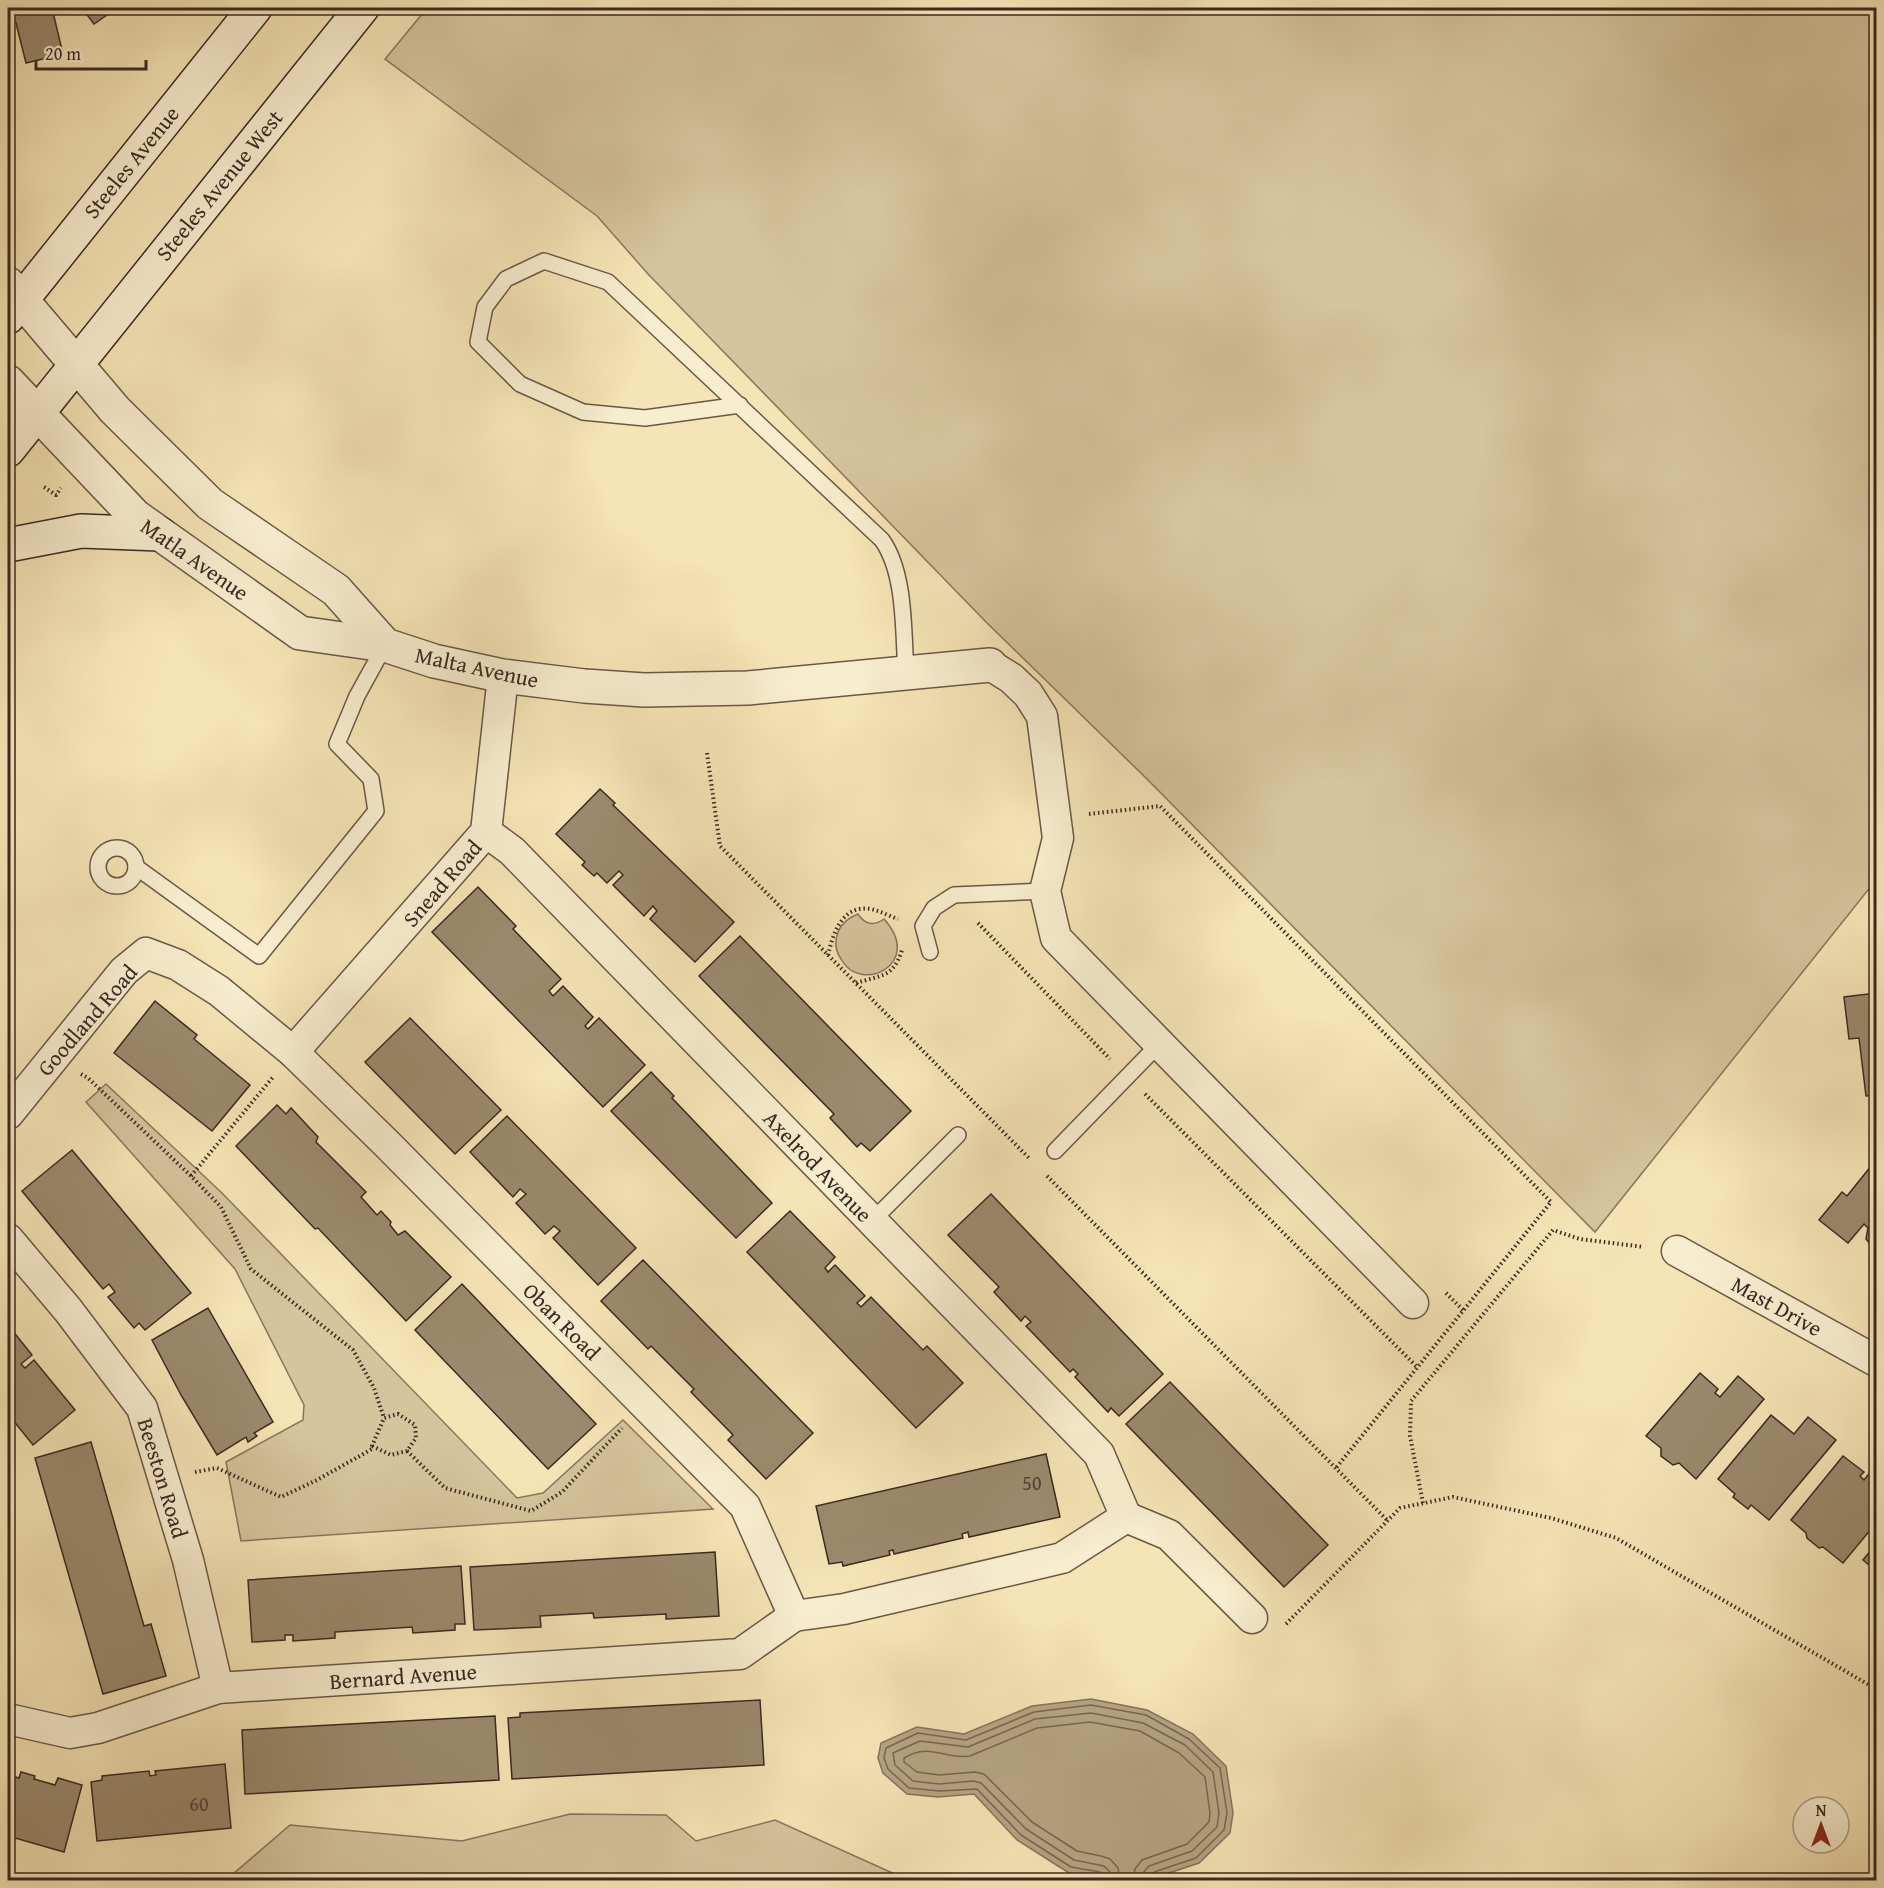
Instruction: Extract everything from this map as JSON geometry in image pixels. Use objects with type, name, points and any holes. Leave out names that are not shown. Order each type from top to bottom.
[{"type":"street","name":"Steeles Avenue","points":[[12,300],[255,8]]},
{"type":"street","name":"Steeles Avenue West","points":[[76,363],[362,8]]},
{"type":"street","name":"Malta Avenue","points":[[12,300],[76,363],[115,410],[210,504],[336,590],[385,645],[434,661],[503,676],[614,689],[702,690],[748,687],[990,664]]},
{"type":"street","points":[[8,450],[76,363]]},
{"type":"street","name":"Matla Avenue","points":[[8,382],[135,516],[300,633],[385,645]]},
{"type":"street","points":[[8,545],[81,531],[160,534]]},
{"type":"street","points":[[990,664],[1011,678],[1028,694],[1042,716],[1057,817],[1058,838],[1045,891],[1056,938],[1413,1303]]},
{"type":"street","name":"Snead Road","points":[[285,1062],[486,832],[503,676]]},
{"type":"street","name":"Axelrod Avenue","points":[[486,832],[520,860],[1099,1454],[1125,1517]]},
{"type":"street","name":"Goodland Road","points":[[8,1114],[124,970],[146,953],[178,965],[219,991],[285,1062]]},
{"type":"street","name":"Oban Road","points":[[285,1062],[387,1143],[745,1506],[794,1616]]},
{"type":"street","name":"Beeston Road","points":[[8,1239],[68,1310],[142,1408],[188,1560],[218,1688]]},
{"type":"street","name":"Mast Drive","points":[[1677,1251],[1876,1361]]},
{"type":"street","points":[[794,1616],[844,1609],[1062,1558],[1125,1517],[1168,1535],[1252,1618]]},
{"type":"street","name":"Bernard Avenue","points":[[8,1719],[70,1732],[98,1728],[218,1688],[740,1654],[794,1616]]},
{"type":"lane","points":[[740,405],[645,418],[583,412],[520,384],[478,342],[485,307],[506,279],[544,261],[608,282],[740,405],[882,540],[888,548],[898,581],[906,672]]},
{"type":"lane","points":[[136,867],[259,956],[376,812],[371,779],[337,744],[357,696],[385,645]]},
{"type":"lane","points":[[930,952],[923,926],[934,908],[954,895],[1045,891]]},
{"type":"lane","points":[[1055,1151],[1160,1043]]},
{"type":"lane","points":[[872,1221],[958,1135]]},
{"type":"path","points":[[44,487],[56,495],[65,484]]},
{"type":"path","points":[[707,753],[720,846],[1032,1162]]},
{"type":"path","points":[[1057,817],[1160,806],[1551,1202],[1336,1468]]},
{"type":"path","points":[[1091,824],[1092,813]]},
{"type":"path","points":[[828,955],[840,922],[852,911],[870,909],[901,920]]},
{"type":"path","points":[[978,923],[1127,1076],[1418,1367]]},
{"type":"path","points":[[191,1176],[285,1062]]},
{"type":"path","points":[[73,1069],[88,1078],[221,1207],[251,1269],[353,1350],[374,1388],[384,1418],[372,1449],[281,1497],[217,1468],[163,1479]]},
{"type":"path","points":[[1041,1170],[1388,1521]]},
{"type":"path","points":[[1423,1503],[1410,1436],[1411,1401],[1553,1230],[1580,1239],[1677,1251]]},
{"type":"path","points":[[1438,1285],[1463,1310]]},
{"type":"path","points":[[372,1446],[391,1455],[407,1451],[416,1438],[415,1425],[398,1414],[384,1418]]},
{"type":"path","points":[[407,1451],[445,1488],[531,1511],[562,1492],[624,1426]]},
{"type":"path","points":[[1252,1618],[1278,1632],[1400,1508],[1454,1497],[1551,1518],[1616,1538],[1876,1689]]},
{"type":"shaded area","points":[[427,8],[1876,8],[1876,880],[1595,1232],[1147,779],[986,622],[648,274],[597,216],[385,59]]},
{"type":"shaded area","points":[[858,914],[870,923],[877,923],[884,919],[895,935],[897,949],[893,961],[885,969],[874,974],[862,974],[850,969],[837,950],[837,936],[840,928],[846,921]]},
{"type":"shaded area","points":[[106,1084],[222,1193],[517,1498],[543,1493],[623,1420],[713,1509],[241,1541],[226,1462],[303,1420],[304,1405],[235,1269],[86,1102]]},
{"type":"shaded area","points":[[570,1814],[666,1815],[696,1841],[775,1820],[908,1880],[226,1880],[290,1825],[462,1841]]},
{"type":"water","points":[[1091,1699],[1147,1710],[1193,1734],[1226,1766],[1233,1813],[1230,1833],[1199,1863],[1148,1880],[1114,1880],[1069,1873],[1017,1840],[974,1794],[938,1797],[907,1794],[883,1773],[878,1758],[881,1743],[917,1727],[964,1734],[1032,1706]]},
{"type":"building","points":[[8,8],[52,8],[63,54],[26,63],[16,23],[11,24]]},
{"type":"building","points":[[82,8],[117,8],[94,24]]},
{"type":"building","points":[[600,789],[615,803],[613,805],[734,922],[695,962],[650,919],[657,911],[653,906],[644,916],[613,885],[623,875],[619,871],[607,883],[597,873],[594,876],[582,865],[585,862],[556,834]]},
{"type":"building","points":[[478,887],[516,926],[513,929],[561,979],[549,991],[553,996],[563,986],[593,1017],[585,1026],[588,1029],[599,1018],[645,1065],[603,1107],[432,932]]},
{"type":"building","points":[[740,936],[911,1111],[870,1151],[861,1143],[857,1147],[830,1118],[834,1114],[699,976]]},
{"type":"building","points":[[1876,993],[1876,1095],[1866,1096],[1859,1038],[1849,1039],[1844,997]]},
{"type":"building","points":[[155,1001],[197,1035],[194,1039],[250,1085],[212,1131],[114,1053]]},
{"type":"building","points":[[410,1018],[501,1110],[455,1154],[365,1062]]},
{"type":"building","points":[[651,1072],[674,1096],[672,1098],[772,1203],[736,1238],[611,1111]]},
{"type":"building","points":[[277,1105],[286,1114],[291,1108],[318,1137],[316,1142],[366,1192],[361,1197],[377,1215],[381,1211],[391,1222],[390,1225],[398,1235],[405,1231],[451,1277],[406,1321],[236,1146]]},
{"type":"building","points":[[507,1116],[636,1248],[598,1285],[553,1238],[560,1231],[554,1226],[545,1234],[516,1203],[526,1194],[520,1189],[513,1197],[470,1152]]},
{"type":"building","points":[[72,1150],[191,1293],[145,1330],[139,1323],[134,1328],[108,1297],[115,1292],[109,1284],[103,1289],[22,1191]]},
{"type":"building","points":[[1876,1160],[1876,1248],[1866,1239],[1868,1228],[1864,1224],[1848,1243],[1819,1220],[1842,1192],[1847,1196]]},
{"type":"building","points":[[991,1194],[1163,1374],[1119,1416],[1111,1408],[1108,1412],[1075,1377],[1078,1374],[1073,1369],[1070,1372],[1026,1326],[1031,1322],[1025,1316],[1021,1321],[994,1292],[999,1287],[948,1235]]},
{"type":"building","points":[[790,1211],[835,1257],[825,1268],[828,1272],[835,1265],[865,1296],[857,1303],[861,1307],[871,1297],[923,1350],[927,1346],[963,1383],[916,1428],[747,1252]]},
{"type":"building","points":[[643,1260],[813,1433],[766,1479],[728,1440],[733,1435],[691,1392],[694,1389],[651,1346],[648,1349],[601,1301]]},
{"type":"building","points":[[462,1284],[596,1424],[548,1469],[415,1330]]},
{"type":"building","points":[[208,1308],[273,1422],[254,1433],[257,1436],[248,1442],[246,1437],[217,1455],[181,1395],[152,1340]]},
{"type":"building","points":[[8,1325],[32,1355],[21,1364],[25,1368],[34,1360],[75,1410],[33,1445],[8,1414]]},
{"type":"building","points":[[1700,1373],[1718,1389],[1715,1393],[1720,1397],[1738,1376],[1764,1399],[1696,1479],[1679,1463],[1673,1465],[1661,1456],[1661,1448],[1646,1436]]},
{"type":"building","points":[[1170,1382],[1328,1545],[1284,1587],[1126,1424]]},
{"type":"building","points":[[1771,1415],[1794,1434],[1808,1417],[1836,1440],[1769,1520],[1751,1505],[1748,1509],[1733,1497],[1735,1494],[1718,1479]]},
{"type":"building","points":[[91,1442],[144,1626],[151,1624],[166,1676],[103,1694],[35,1458]]},
{"type":"building","points":[[1046,1454],[1060,1517],[969,1537],[968,1532],[962,1534],[963,1538],[894,1554],[893,1550],[889,1551],[890,1555],[843,1566],[842,1562],[829,1564],[816,1506]]},
{"type":"building","points":[[1843,1456],[1864,1472],[1860,1476],[1864,1480],[1876,1465],[1876,1523],[1843,1563],[1823,1547],[1819,1548],[1791,1520]]},
{"type":"building","points":[[1876,1544],[1876,1571],[1863,1560]]},
{"type":"building","points":[[715,1552],[719,1616],[666,1619],[666,1614],[594,1618],[593,1613],[540,1616],[541,1627],[474,1630],[470,1567]]},
{"type":"building","points":[[461,1566],[465,1624],[455,1624],[455,1630],[413,1633],[412,1627],[335,1632],[335,1638],[293,1641],[293,1635],[285,1635],[285,1640],[252,1642],[248,1580]]},
{"type":"building","points":[[760,1700],[764,1765],[512,1779],[508,1718],[520,1717],[520,1713]]},
{"type":"building","points":[[495,1716],[499,1780],[245,1794],[242,1730]]},
{"type":"building","points":[[225,1764],[231,1828],[97,1841],[91,1782],[102,1780],[102,1776],[149,1771],[150,1776],[156,1775],[155,1771]]},
{"type":"building","points":[[21,1772],[35,1776],[34,1779],[55,1785],[58,1778],[82,1785],[64,1852],[8,1836],[8,1775],[19,1778]]}]
